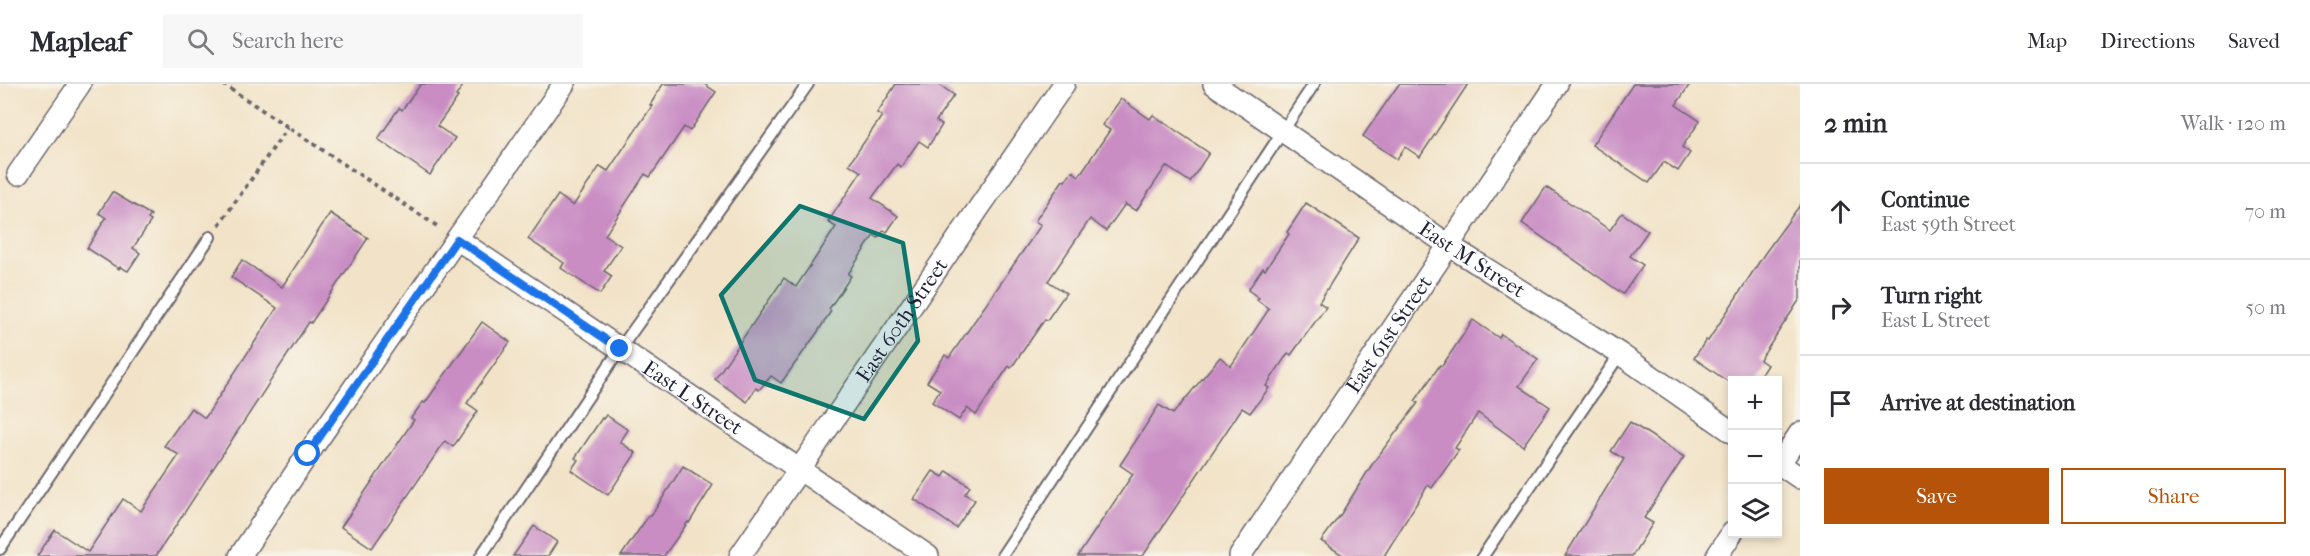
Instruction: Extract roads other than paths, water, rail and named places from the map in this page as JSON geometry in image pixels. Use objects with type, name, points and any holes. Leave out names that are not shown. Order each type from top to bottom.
[{"type":"street","points":[[18,174],[80,84]]},
{"type":"street","points":[[240,556],[564,84]]},
{"type":"street","name":"East 60th Street","points":[[740,556],[1064,84]]},
{"type":"street","name":"East M Street","points":[[1214,84],[1450,246],[1620,354],[1729,430]]},
{"type":"street","name":"East 61st Street","points":[[1240,556],[1557,84]]},
{"type":"street","name":"East L Street","points":[[457,239],[928,556]]},
{"type":"street","points":[[1782,458],[1800,433]]},
{"type":"street","points":[[1782,467],[1800,478]]},
{"type":"street","points":[[1717,556],[1728,538]]},
{"type":"lane","points":[[481,556],[620,349],[808,84]]},
{"type":"lane","points":[[1002,556],[1314,84]]},
{"type":"lane","points":[[0,549],[210,237]]},
{"type":"lane","points":[[1483,556],[1620,354]]}]
